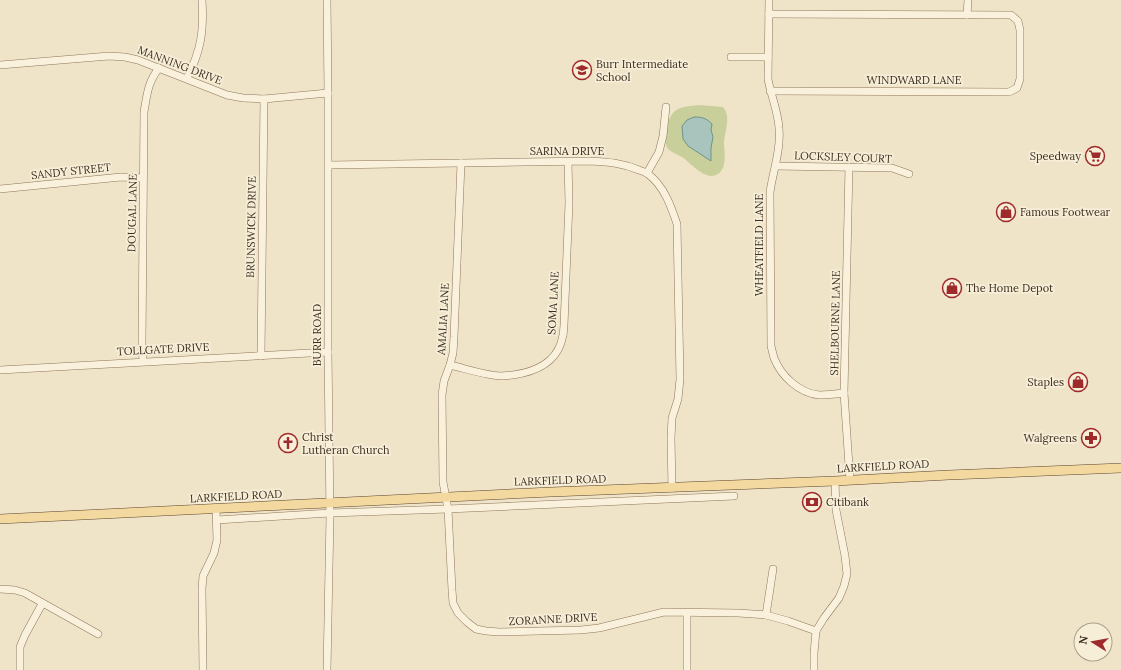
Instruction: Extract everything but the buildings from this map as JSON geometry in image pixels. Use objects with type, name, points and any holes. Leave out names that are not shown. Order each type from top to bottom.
[{"type":"main road","name":"LARKFIELD ROAD","points":[[0,519],[551,492],[835,481],[973,473],[1121,468]]},
{"type":"street","points":[[187,78],[194,64],[200,46],[202,30],[202,0]]},
{"type":"street","name":"BURR ROAD","points":[[327,0],[330,513],[327,670]]},
{"type":"street","name":"WHEATFIELD LANE","points":[[769,0],[768,79],[780,128],[776,166],[770,192],[771,346],[774,358],[781,372],[789,380],[806,392],[819,395],[844,393]]},
{"type":"street","points":[[967,15],[968,0]]},
{"type":"street","name":"WINDWARD LANE","points":[[769,14],[1010,15],[1018,21],[1020,30],[1020,79],[1017,88],[1009,92],[770,91]]},
{"type":"street","name":"MANNING DRIVE","points":[[0,65],[88,57],[125,56],[187,78],[227,95],[243,98],[264,99],[328,93]]},
{"type":"street","points":[[731,57],[768,57]]},
{"type":"street","name":"DOUGAL LANE","points":[[143,361],[144,112],[152,77],[159,68]]},
{"type":"street","name":"BRUNSWICK DRIVE","points":[[261,356],[264,99]]},
{"type":"street","points":[[647,173],[659,152],[663,136],[666,107]]},
{"type":"street","name":"SARINA DRIVE","points":[[329,165],[590,161],[612,162],[647,173],[661,188],[671,204],[677,224],[680,379],[678,398],[672,418],[672,488]]},
{"type":"street","name":"SOMA LANE","points":[[450,365],[486,374],[502,376],[532,371],[545,365],[555,356],[562,342],[564,325],[569,203],[568,162]]},
{"type":"street","name":"AMALIA LANE","points":[[446,497],[443,482],[442,395],[444,381],[453,353],[461,164]]},
{"type":"street","name":"LOCKSLEY COURT","points":[[776,166],[892,168],[909,174]]},
{"type":"street","name":"SHELBOURNE LANE","points":[[849,167],[844,393],[850,480]]},
{"type":"street","name":"SANDY STREET","points":[[0,189],[122,177],[143,178]]},
{"type":"street","name":"TOLLGATE DRIVE","points":[[0,370],[328,352]]},
{"type":"street","points":[[814,670],[816,631],[839,598],[847,574],[836,510],[835,481]]},
{"type":"street","name":"LARKFIELD ROAD","points":[[217,520],[330,513],[734,496]]},
{"type":"street","name":"ZORANNE DRIVE","points":[[446,497],[448,509],[453,603],[458,613],[466,622],[476,629],[500,632],[581,630],[599,628],[664,612],[766,615],[788,620],[816,631]]},
{"type":"street","points":[[203,670],[203,576],[214,554],[217,540],[216,509]]},
{"type":"street","points":[[766,615],[773,569]]},
{"type":"street","points":[[0,589],[14,590],[25,594],[98,634]]},
{"type":"street","points":[[20,670],[20,647],[42,604]]},
{"type":"street","points":[[687,613],[687,670]]},
{"type":"green space","points":[[699,105],[723,107],[726,111],[727,125],[724,140],[724,166],[720,173],[716,175],[711,176],[702,173],[682,157],[669,150],[665,141],[667,124],[672,114],[675,111],[687,106]]},
{"type":"water","points":[[694,117],[704,118],[712,124],[711,130],[713,137],[711,161],[688,146],[683,139],[682,126],[687,120]]},
{"type":"place","name":"Burr Intermediate School","points":[[582,70]]},
{"type":"place","name":"Speedway","points":[[1095,156]]},
{"type":"place","name":"Famous Footwear","points":[[1006,212]]},
{"type":"place","name":"The Home Depot","points":[[952,288]]},
{"type":"place","name":"Staples","points":[[1078,382]]},
{"type":"place","name":"Walgreens","points":[[1091,438]]},
{"type":"place","name":"Christ Lutheran Church","points":[[288,443]]},
{"type":"place","name":"Citibank","points":[[812,502]]}]
